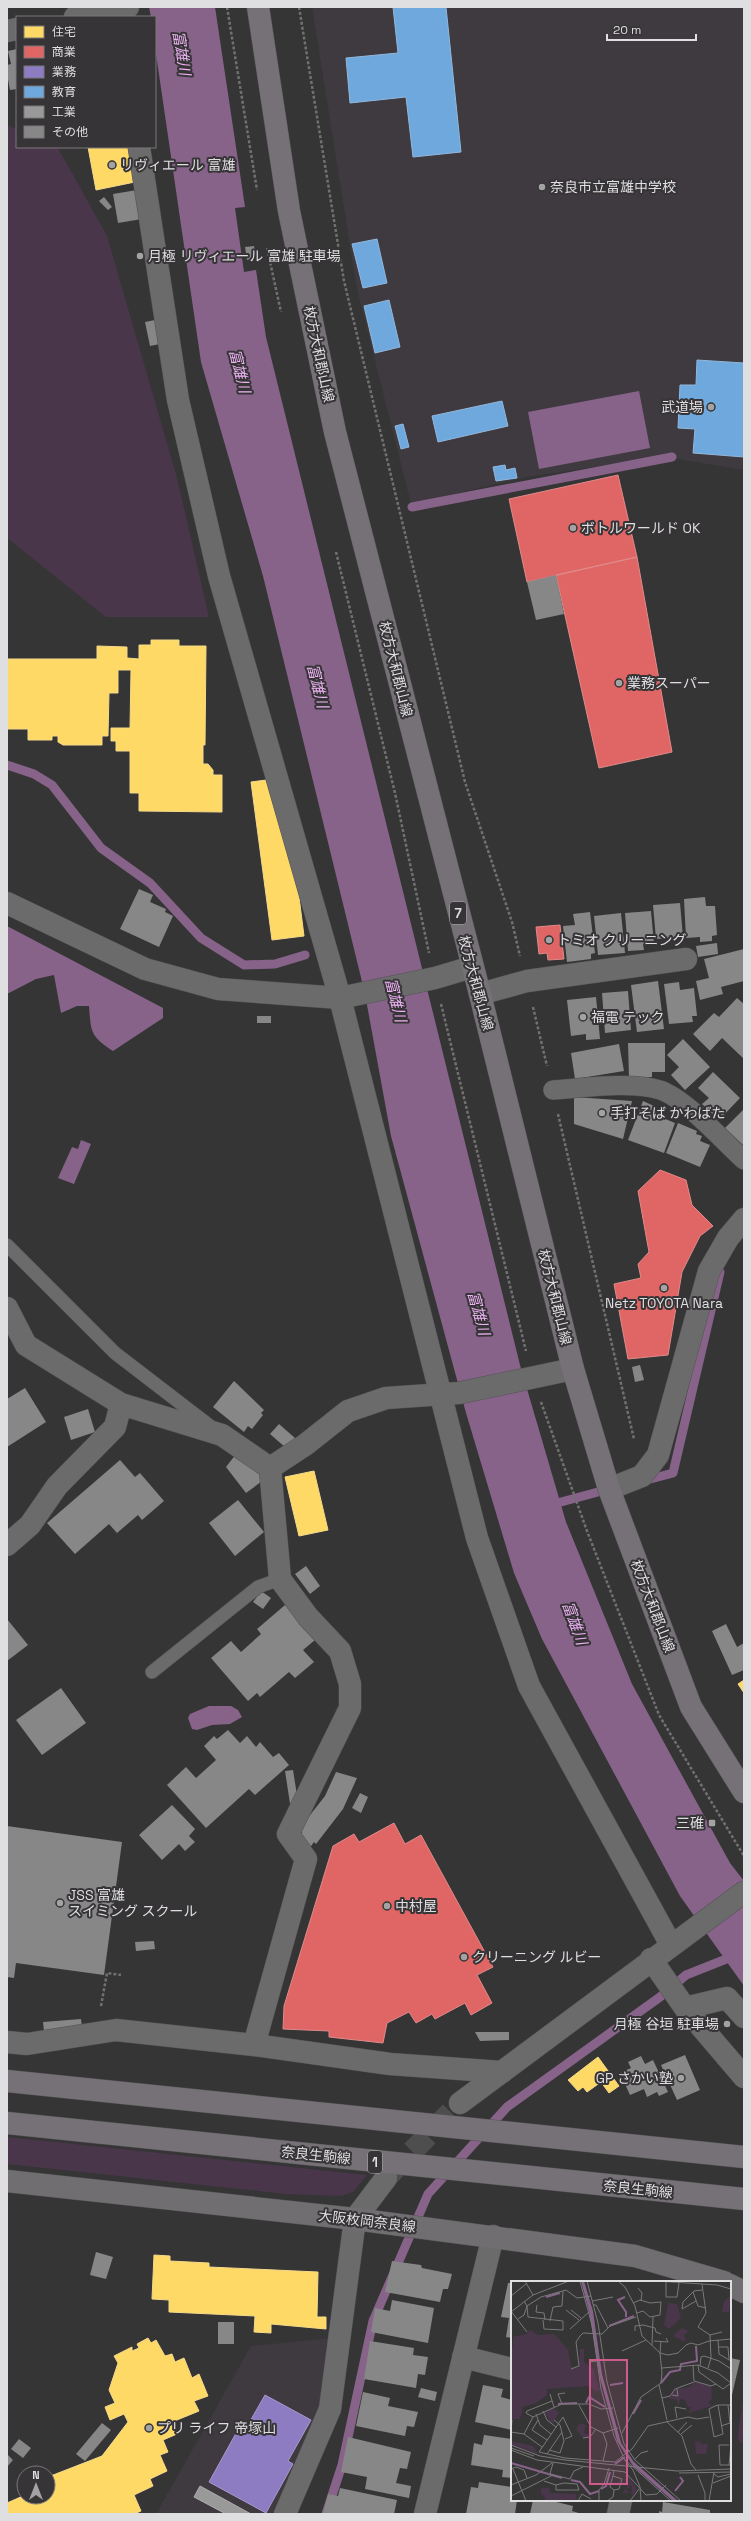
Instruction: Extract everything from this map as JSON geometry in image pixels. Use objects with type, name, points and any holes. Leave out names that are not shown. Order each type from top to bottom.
[{"type":"main road","name":"枚方大和郡山線","points":[[258,7],[289,211],[335,432],[480,994],[573,1369],[609,1489],[691,1707],[744,1792]]},
{"type":"main road","points":[[7,2081],[744,2157]]},
{"type":"main road","name":"奈良生駒線","points":[[7,2123],[744,2199]]},
{"type":"main road","name":"大阪枚岡奈良線","points":[[7,2181],[355,2218],[493,2236],[635,2256],[721,2281]]},
{"type":"main road","points":[[731,2286],[744,2292]]},
{"type":"street","points":[[81,16],[118,10]]},
{"type":"street","points":[[138,148],[178,400],[219,576],[340,998],[450,1394],[478,1538],[529,1686],[671,1945]]},
{"type":"street","points":[[7,903],[145,969],[218,989],[340,998],[435,978],[472,967]]},
{"type":"street","points":[[480,994],[527,981],[686,960]]},
{"type":"street","points":[[553,1090],[614,1085],[660,1090],[684,1105],[744,1160]]},
{"type":"street","points":[[609,1489],[642,1476],[658,1455],[709,1271],[728,1238],[744,1219]]},
{"type":"street","points":[[7,1308],[26,1345],[121,1404],[222,1435],[270,1468]]},
{"type":"street","points":[[270,1468],[305,1445],[348,1411],[386,1398],[450,1394],[522,1381],[573,1369]]},
{"type":"street","points":[[7,1545],[30,1525],[57,1486],[115,1428],[121,1404]]},
{"type":"street","points":[[254,2045],[306,1859],[288,1834],[350,1708],[350,1684],[340,1651],[308,1616],[280,1579],[270,1468]]},
{"type":"street","points":[[7,1522],[30,1525]]},
{"type":"street","points":[[460,2103],[744,1892]]},
{"type":"street","points":[[651,1960],[685,2008],[744,2077]]},
{"type":"street","points":[[685,2008],[727,1998],[744,2017]]},
{"type":"street","points":[[7,2042],[27,2044],[116,2030],[254,2045],[390,2064],[502,2072]]},
{"type":"street","points":[[285,2514],[330,2409],[355,2218],[386,2178]]},
{"type":"street","points":[[425,2514],[493,2236]]},
{"type":"street","points":[[463,2357],[511,2369]]},
{"type":"street","points":[[618,2514],[621,2501]]},
{"type":"lane","points":[[7,1245],[115,1353],[222,1435]]},
{"type":"lane","points":[[152,1672],[258,1587],[280,1579]]},
{"type":"path","points":[[299,7],[344,281],[465,782],[512,922],[527,981],[642,1476]]},
{"type":"path","points":[[101,2008],[107,1973],[121,1975]]},
{"type":"shaded area","name":"奈良市立富雄中学校","points":[[312,7],[744,7],[744,470],[666,457],[526,477],[411,504],[357,289]]},
{"type":"shaded area","points":[[7,125],[16,129],[16,148],[58,148],[107,236],[177,478],[209,617],[106,617],[7,538]]},
{"type":"shaded area","points":[[7,2137],[367,2175],[353,2192],[341,2196],[286,2194],[7,2164]]},
{"type":"shaded area","points":[[332,2338],[319,2417],[275,2514],[156,2514],[251,2346]]},
{"type":"shaded area","points":[[744,2396],[744,2444],[737,2439]]},
{"type":"water","name":"富雄川","points":[[149,7],[215,7],[245,207],[235,208],[244,272],[256,270],[266,337],[520,1365],[566,1522],[632,1684],[730,1863],[744,1881],[744,1986],[680,1896],[542,1639],[514,1573],[466,1413],[391,1136],[365,994],[263,576],[201,362],[156,54],[156,16],[151,16]]},
{"type":"water","points":[[639,391],[650,448],[539,469],[528,412]]},
{"type":"water","points":[[7,926],[163,1008],[163,1018],[113,1051],[105,1046],[93,1033],[90,1022],[89,1006],[77,1006],[61,1013],[54,975],[36,979],[7,994]]},
{"type":"water","points":[[81,1140],[91,1144],[74,1184],[58,1178],[72,1147],[78,1149]]},
{"type":"water","points":[[209,1706],[231,1706],[238,1710],[242,1717],[230,1724],[212,1725],[197,1730],[192,1729],[188,1718],[190,1714]]},
{"type":"building: 住宅","name":"リヴィエール 富雄","points":[[88,148],[128,148],[135,182],[96,190]]},
{"type":"building: 住宅","points":[[151,640],[179,640],[179,646],[206,646],[205,745],[203,745],[203,764],[208,764],[213,770],[213,775],[222,775],[222,812],[139,811],[139,793],[130,793],[130,751],[116,751],[116,741],[111,741],[111,728],[130,728],[131,670],[118,670],[118,693],[109,693],[108,736],[102,736],[102,745],[63,745],[58,742],[58,736],[52,736],[52,740],[28,740],[28,729],[7,729],[7,659],[97,659],[97,646],[127,647],[127,658],[139,659],[139,645],[151,645]]},
{"type":"building: 住宅","points":[[274,779],[296,873],[304,936],[272,940],[251,782]]},
{"type":"building: 住宅","points":[[314,1471],[328,1530],[299,1536],[285,1477]]},
{"type":"building: 住宅","points":[[744,1680],[744,1693],[738,1684]]},
{"type":"building: 住宅","points":[[598,2057],[619,2086],[609,2093],[601,2082],[587,2092],[583,2087],[578,2091],[568,2080]]},
{"type":"building: 住宅","points":[[154,2255],[170,2256],[170,2261],[209,2263],[209,2267],[318,2272],[317,2317],[326,2317],[326,2329],[271,2324],[271,2333],[254,2332],[255,2316],[169,2312],[169,2300],[152,2299]]},
{"type":"building: 住宅","name":"プリ ライフ 帝塚山","points":[[148,2338],[151,2343],[156,2340],[165,2356],[172,2354],[175,2362],[184,2358],[192,2378],[199,2374],[208,2396],[194,2401],[199,2411],[172,2422],[177,2434],[163,2440],[168,2452],[160,2455],[167,2471],[150,2479],[153,2486],[134,2495],[141,2511],[134,2514],[7,2514],[7,2503],[16,2499],[16,2505],[56,2505],[56,2474],[102,2456],[128,2422],[124,2414],[110,2420],[105,2407],[115,2403],[109,2390],[118,2363],[114,2356],[132,2347],[132,2351],[139,2348],[137,2344]]},
{"type":"building: 商業","name":"ボトルワールド OK","points":[[618,475],[637,557],[527,582],[509,499]]},
{"type":"building: 商業","name":"業務スーパー","points":[[637,557],[672,752],[599,768],[556,575]]},
{"type":"building: 商業","name":"トミオ クリーニング","points":[[560,925],[564,959],[548,960],[547,953],[539,954],[536,927]]},
{"type":"building: 商業","points":[[660,1170],[686,1180],[692,1205],[713,1226],[700,1236],[682,1272],[668,1355],[628,1359],[614,1284],[641,1278],[638,1264],[649,1252],[638,1191]]},
{"type":"building: 商業","name":"中村屋","points":[[394,1823],[405,1844],[421,1835],[493,1967],[477,1975],[492,2003],[471,2015],[465,2003],[435,2019],[432,2014],[416,2023],[409,2012],[387,2023],[383,2043],[329,2037],[329,2031],[283,2029],[284,2006],[333,1846],[354,1834],[359,1842]]},
{"type":"building: 業務","points":[[265,2395],[311,2420],[288,2461],[293,2464],[266,2513],[209,2482],[240,2426],[245,2430]]},
{"type":"building: 教育","points":[[393,7],[446,7],[461,152],[413,157],[406,97],[350,103],[346,58],[398,53]]},
{"type":"building: 教育","points":[[377,239],[387,283],[363,288],[352,244]]},
{"type":"building: 教育","points":[[389,300],[400,347],[375,353],[364,306]]},
{"type":"building: 教育","name":"武道場","points":[[697,360],[744,363],[744,457],[693,453],[695,429],[678,428],[680,385],[696,385]]},
{"type":"building: 教育","points":[[502,401],[508,426],[438,442],[432,416]]},
{"type":"building: 教育","points":[[403,424],[409,447],[401,449],[395,426]]},
{"type":"building: 教育","points":[[505,465],[506,470],[515,468],[517,478],[496,481],[493,467]]},
{"type":"building: 工業","points":[[200,2486],[251,2514],[226,2514],[194,2497]]},
{"type":"building: その他","points":[[16,49],[16,89],[10,90],[7,65],[11,64],[8,51]]},
{"type":"building: その他","points":[[137,190],[142,219],[118,223],[113,194]]},
{"type":"building: その他","points":[[104,197],[112,207],[108,210],[99,201]]},
{"type":"building: その他","points":[[254,246],[256,258],[247,260],[245,247]]},
{"type":"building: その他","points":[[160,319],[165,343],[150,346],[145,322]]},
{"type":"building: その他","points":[[556,575],[564,614],[536,620],[527,582]]},
{"type":"building: その他","points":[[139,889],[153,895],[150,902],[166,909],[165,912],[173,916],[159,947],[120,929]]},
{"type":"building: その他","points":[[705,897],[706,906],[715,906],[717,935],[712,936],[712,941],[700,942],[700,937],[686,938],[684,899]]},
{"type":"building: その他","points":[[680,903],[683,937],[656,939],[653,905]]},
{"type":"building: その他","points":[[651,911],[654,944],[643,944],[644,950],[628,951],[625,913]]},
{"type":"building: その他","points":[[590,912],[595,953],[591,954],[591,959],[567,962],[563,926],[575,925],[573,914]]},
{"type":"building: その他","points":[[621,913],[625,953],[598,955],[594,916]]},
{"type":"building: その他","points":[[717,943],[718,954],[698,957],[696,946]]},
{"type":"building: その他","points":[[744,949],[744,981],[721,987],[723,994],[700,1000],[696,981],[709,978],[704,959]]},
{"type":"building: その他","points":[[658,981],[664,1029],[637,1032],[631,985]]},
{"type":"building: その他","points":[[679,982],[680,990],[694,988],[697,1016],[692,1016],[693,1022],[669,1024],[664,984]]},
{"type":"building: その他","points":[[628,991],[631,1030],[605,1033],[602,993]]},
{"type":"building: その他","name":"福電 テック","points":[[596,997],[600,1039],[586,1040],[586,1034],[571,1036],[567,1000]]},
{"type":"building: その他","points":[[737,998],[744,1004],[744,1059],[722,1038],[710,1051],[693,1034],[714,1013],[719,1017]]},
{"type":"building: その他","points":[[257,1016],[271,1016],[271,1023],[257,1023]]},
{"type":"building: その他","points":[[683,1039],[710,1067],[685,1090],[671,1075],[679,1067],[667,1055]]},
{"type":"building: その他","points":[[628,1043],[665,1043],[665,1072],[652,1072],[652,1077],[629,1078]]},
{"type":"building: その他","points":[[619,1044],[624,1071],[575,1079],[571,1053]]},
{"type":"building: その他","points":[[713,1072],[740,1098],[719,1120],[702,1104],[709,1098],[698,1088]]},
{"type":"building: その他","name":"手打そば かわばた","points":[[574,1097],[632,1101],[623,1139],[574,1124]]},
{"type":"building: その他","points":[[643,1101],[654,1106],[651,1113],[675,1123],[664,1153],[628,1140]]},
{"type":"building: その他","points":[[744,1109],[744,1146],[725,1128]]},
{"type":"building: その他","points":[[678,1123],[697,1131],[696,1134],[702,1136],[700,1141],[710,1145],[700,1167],[666,1153]]},
{"type":"building: その他","points":[[640,1365],[644,1380],[635,1382],[632,1367]]},
{"type":"building: その他","points":[[234,1381],[264,1410],[261,1413],[263,1415],[252,1429],[248,1426],[244,1432],[213,1407]]},
{"type":"building: その他","points":[[25,1388],[46,1422],[7,1447],[7,1399]]},
{"type":"building: その他","points":[[88,1409],[95,1432],[71,1440],[64,1417]]},
{"type":"building: その他","points":[[279,1424],[295,1438],[286,1448],[270,1434]]},
{"type":"building: その他","points":[[236,1454],[265,1479],[246,1493],[226,1467]]},
{"type":"building: その他","points":[[120,1460],[135,1477],[140,1473],[164,1501],[142,1520],[138,1515],[117,1533],[109,1524],[75,1554],[47,1523]]},
{"type":"building: その他","points":[[238,1500],[264,1532],[235,1556],[209,1523]]},
{"type":"building: その他","points":[[306,1566],[320,1586],[310,1594],[295,1574]]},
{"type":"building: その他","points":[[261,1591],[271,1598],[263,1609],[253,1602]]},
{"type":"building: その他","points":[[285,1605],[315,1640],[303,1650],[314,1662],[295,1678],[289,1672],[260,1697],[257,1693],[248,1701],[211,1658],[231,1641],[241,1652],[261,1634],[257,1629]]},
{"type":"building: その他","points":[[7,1619],[28,1645],[7,1661]]},
{"type":"building: その他","points":[[726,1624],[737,1647],[744,1643],[744,1670],[732,1675],[712,1631]]},
{"type":"building: その他","points":[[61,1688],[86,1723],[42,1755],[16,1720]]},
{"type":"building: その他","points":[[228,1730],[240,1743],[247,1736],[256,1747],[260,1742],[273,1757],[279,1753],[289,1765],[255,1795],[249,1789],[206,1828],[167,1785],[186,1767],[196,1778],[216,1760],[204,1746],[214,1736],[217,1739]]},
{"type":"building: その他","points":[[293,1770],[299,1808],[291,1810],[285,1771]]},
{"type":"building: その他","points":[[336,1772],[357,1778],[343,1809],[316,1844],[314,1842],[309,1849],[298,1839],[302,1832],[299,1829],[325,1796]]},
{"type":"building: その他","points":[[360,1793],[368,1797],[361,1813],[352,1808]]},
{"type":"building: その他","points":[[172,1805],[195,1829],[189,1836],[195,1842],[185,1851],[179,1844],[162,1860],[139,1835]]},
{"type":"building: その他","name":"JSS 富雄 スイミング スクール","points":[[7,1826],[122,1842],[104,1975],[16,1963],[14,1978],[7,1977]]},
{"type":"building: その他","points":[[154,1941],[155,1949],[136,1951],[135,1942]]},
{"type":"building: その他","points":[[81,2019],[82,2027],[44,2031],[43,2022]]},
{"type":"building: その他","points":[[475,2032],[509,2032],[509,2040],[480,2041]]},
{"type":"building: その他","name":"GP さかい塾","points":[[685,2055],[700,2090],[677,2100],[661,2065]]},
{"type":"building: その他","points":[[641,2056],[645,2064],[653,2060],[668,2092],[659,2096],[657,2092],[647,2097],[644,2089],[630,2095],[620,2073],[631,2068],[628,2062]]},
{"type":"building: その他","points":[[96,2252],[113,2257],[106,2279],[90,2275]]},
{"type":"building: その他","points":[[392,2261],[421,2265],[422,2268],[452,2274],[448,2289],[443,2289],[440,2302],[385,2292]]},
{"type":"building: その他","points":[[508,2283],[511,2283],[511,2338],[506,2337],[509,2318],[501,2317]]},
{"type":"building: その他","points":[[392,2300],[434,2308],[428,2343],[371,2332],[375,2308],[390,2311]]},
{"type":"building: その他","points":[[218,2322],[234,2322],[234,2344],[218,2344]]},
{"type":"building: その他","points":[[370,2341],[414,2348],[413,2355],[428,2357],[425,2375],[418,2374],[416,2388],[364,2379]]},
{"type":"building: その他","points":[[731,2358],[740,2360],[731,2395]]},
{"type":"building: その他","points":[[483,2385],[503,2389],[501,2397],[511,2400],[511,2430],[475,2422]]},
{"type":"building: その他","points":[[421,2388],[437,2392],[435,2401],[418,2397]]},
{"type":"building: その他","points":[[363,2392],[390,2398],[388,2406],[418,2412],[414,2427],[407,2426],[405,2436],[356,2426]]},
{"type":"building: その他","points":[[102,2423],[111,2430],[85,2461],[76,2454]]},
{"type":"building: その他","points":[[484,2435],[511,2439],[511,2478],[502,2477],[503,2470],[471,2465],[474,2443],[482,2445]]},
{"type":"building: その他","points":[[348,2437],[411,2452],[407,2469],[400,2468],[396,2483],[411,2486],[409,2498],[365,2489],[367,2477],[341,2472]]},
{"type":"building: その他","points":[[19,2439],[31,2448],[23,2458],[11,2449]]},
{"type":"building: その他","points":[[7,2454],[13,2460],[7,2467]]},
{"type":"building: その他","points":[[479,2482],[511,2487],[511,2501],[517,2501],[515,2514],[466,2514],[471,2487],[478,2488]]},
{"type":"building: その他","points":[[340,2488],[397,2500],[394,2514],[323,2514],[328,2494],[338,2496]]},
{"type":"building: その他","points":[[533,2501],[552,2501],[573,2506],[572,2511],[582,2514],[530,2514]]},
{"type":"building: その他","points":[[663,2502],[710,2510],[710,2514],[659,2514],[659,2511],[662,2512]]},
{"type":"waterway","points":[[412,507],[672,457]]},
{"type":"waterway","points":[[7,765],[34,774],[52,785],[101,848],[150,883],[201,938],[244,965],[275,964],[305,955]]},
{"type":"waterway","points":[[643,1481],[673,1473],[720,1272]]},
{"type":"waterway","points":[[550,1505],[609,1489]]},
{"type":"waterway","points":[[326,2514],[342,2465],[373,2321],[428,2194],[507,2107],[660,1997],[686,1975],[744,1952]]},
{"type":"tunnel","points":[[389,2175],[460,2103]]},
{"type":"place","name":"リヴィエール 富雄","points":[[112,165]]},
{"type":"place","name":"奈良市立富雄中学校","points":[[542,187]]},
{"type":"place","name":"月極 リヴィエール 富雄 駐車場","points":[[140,256]]},
{"type":"place","name":"武道場","points":[[711,407]]},
{"type":"place","name":"ボトルワールド OK","points":[[573,528]]},
{"type":"place","name":"業務スーパー","points":[[619,683]]},
{"type":"place","name":"トミオ クリーニング","points":[[549,940]]},
{"type":"place","name":"福電 テック","points":[[583,1017]]},
{"type":"place","name":"手打そば かわばた","points":[[602,1113]]},
{"type":"place","name":"Netz TOYOTA Nara","points":[[664,1288]]},
{"type":"place","name":"三碓","points":[[712,1823]]},
{"type":"place","name":"JSS 富雄 スイミング スクール","points":[[60,1903]]},
{"type":"place","name":"中村屋","points":[[387,1906]]},
{"type":"place","name":"クリーニング ルビー","points":[[464,1957]]},
{"type":"place","name":"月極 谷垣 駐車場","points":[[727,2024]]},
{"type":"place","name":"GP さかい塾","points":[[681,2078]]},
{"type":"place","name":"プリ ライフ 帝塚山","points":[[149,2428]]}]
